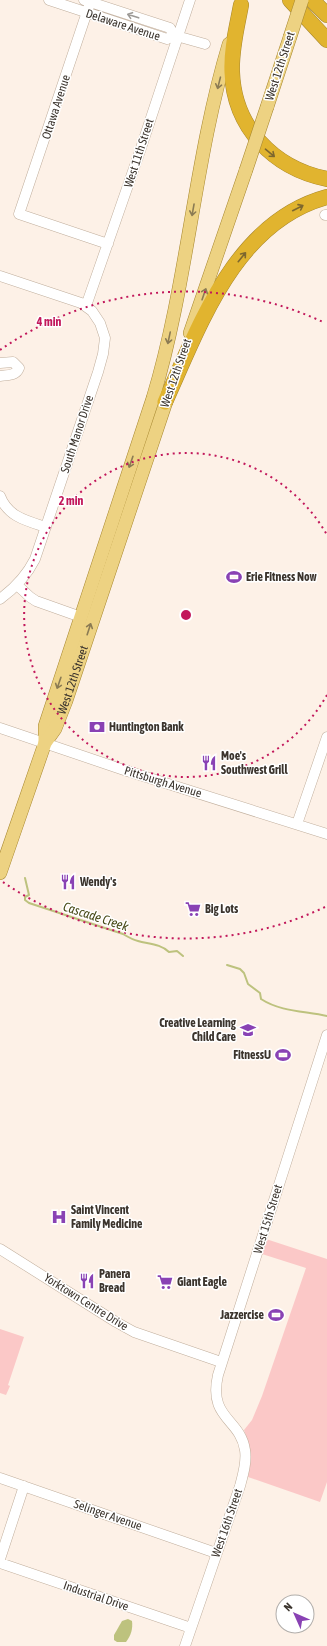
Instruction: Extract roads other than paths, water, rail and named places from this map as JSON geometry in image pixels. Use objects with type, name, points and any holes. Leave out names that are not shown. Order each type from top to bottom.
[{"type":"highway","points":[[290,0],[327,40]]},
{"type":"highway","points":[[312,0],[327,15]]},
{"type":"highway","points":[[242,3],[233,52],[232,72],[234,93],[245,123],[256,139],[280,161],[308,174],[327,179]]},
{"type":"highway","points":[[165,402],[210,306],[225,280],[243,256],[266,231],[280,219],[305,204],[327,197]]},
{"type":"main road","name":"West 12th Street","points":[[0,870],[45,743],[55,729],[66,701],[165,402],[246,170],[302,0]]},
{"type":"main road","name":"West 12th Street","points":[[45,743],[44,726],[153,398],[166,352],[209,125],[225,57],[242,3]]},
{"type":"street","name":"Delaware Avenue","points":[[49,0],[167,39],[176,35]]},
{"type":"street","name":"West 11th Street","points":[[86,306],[108,244],[176,35],[190,0]]},
{"type":"street","name":"Delaware Avenue","points":[[89,1],[170,28],[176,35],[205,44]]},
{"type":"street","name":"Ottawa Avenue","points":[[89,1],[87,13],[19,214],[108,244]]},
{"type":"street","points":[[0,276],[61,296],[86,306]]},
{"type":"street","name":"South Manor Drive","points":[[0,599],[17,585],[28,572],[36,559],[104,354],[104,331],[96,316],[86,306]]},
{"type":"street","points":[[0,363],[13,362],[19,368],[14,374],[0,376]]},
{"type":"street","points":[[0,496],[4,505],[13,515],[46,527]]},
{"type":"street","points":[[17,585],[36,601],[81,617]]},
{"type":"street","name":"Pittsburgh Avenue","points":[[0,728],[327,834]]},
{"type":"street","points":[[297,824],[327,737]]},
{"type":"street","name":"West 15th Street","points":[[218,1404],[216,1388],[221,1362],[257,1257],[327,1035]]},
{"type":"street","name":"Yorktown Centre Drive","points":[[0,1249],[130,1330],[221,1362]]},
{"type":"street","name":"West 16th Street","points":[[185,1646],[216,1552],[240,1486],[246,1458],[241,1437],[222,1412],[218,1404]]},
{"type":"street","name":"Selinger Avenue","points":[[0,1478],[216,1552]]},
{"type":"street","points":[[0,1559],[24,1486]]},
{"type":"street","name":"Industrial Drive","points":[[0,1563],[192,1628]]},
{"type":"waterway","name":"Cascade Creek","points":[[25,878],[29,895],[25,897],[25,900],[29,903],[123,934],[136,941],[159,946],[169,952],[177,951],[183,956]]},
{"type":"waterway","name":"Cascade Creek","points":[[227,965],[240,969],[244,973],[248,984],[260,993],[261,999],[285,1009],[327,1016]]},
{"type":"place","name":"Erie Fitness Now","points":[[234,577]]},
{"type":"place","name":"Huntington Bank","points":[[97,727]]},
{"type":"place","name":"Moe's Southwest Grill","points":[[209,763]]},
{"type":"place","name":"Wendy's","points":[[68,882]]},
{"type":"place","name":"Big Lots","points":[[193,909]]},
{"type":"place","name":"Creative Learning Child Care","points":[[248,1030]]},
{"type":"place","name":"FitnessU","points":[[283,1055]]},
{"type":"place","name":"Saint Vincent Family Medicine","points":[[59,1217]]},
{"type":"place","name":"Panera Bread","points":[[87,1281]]},
{"type":"place","name":"Giant Eagle","points":[[165,1282]]},
{"type":"place","name":"Jazzercise","points":[[276,1315]]}]
